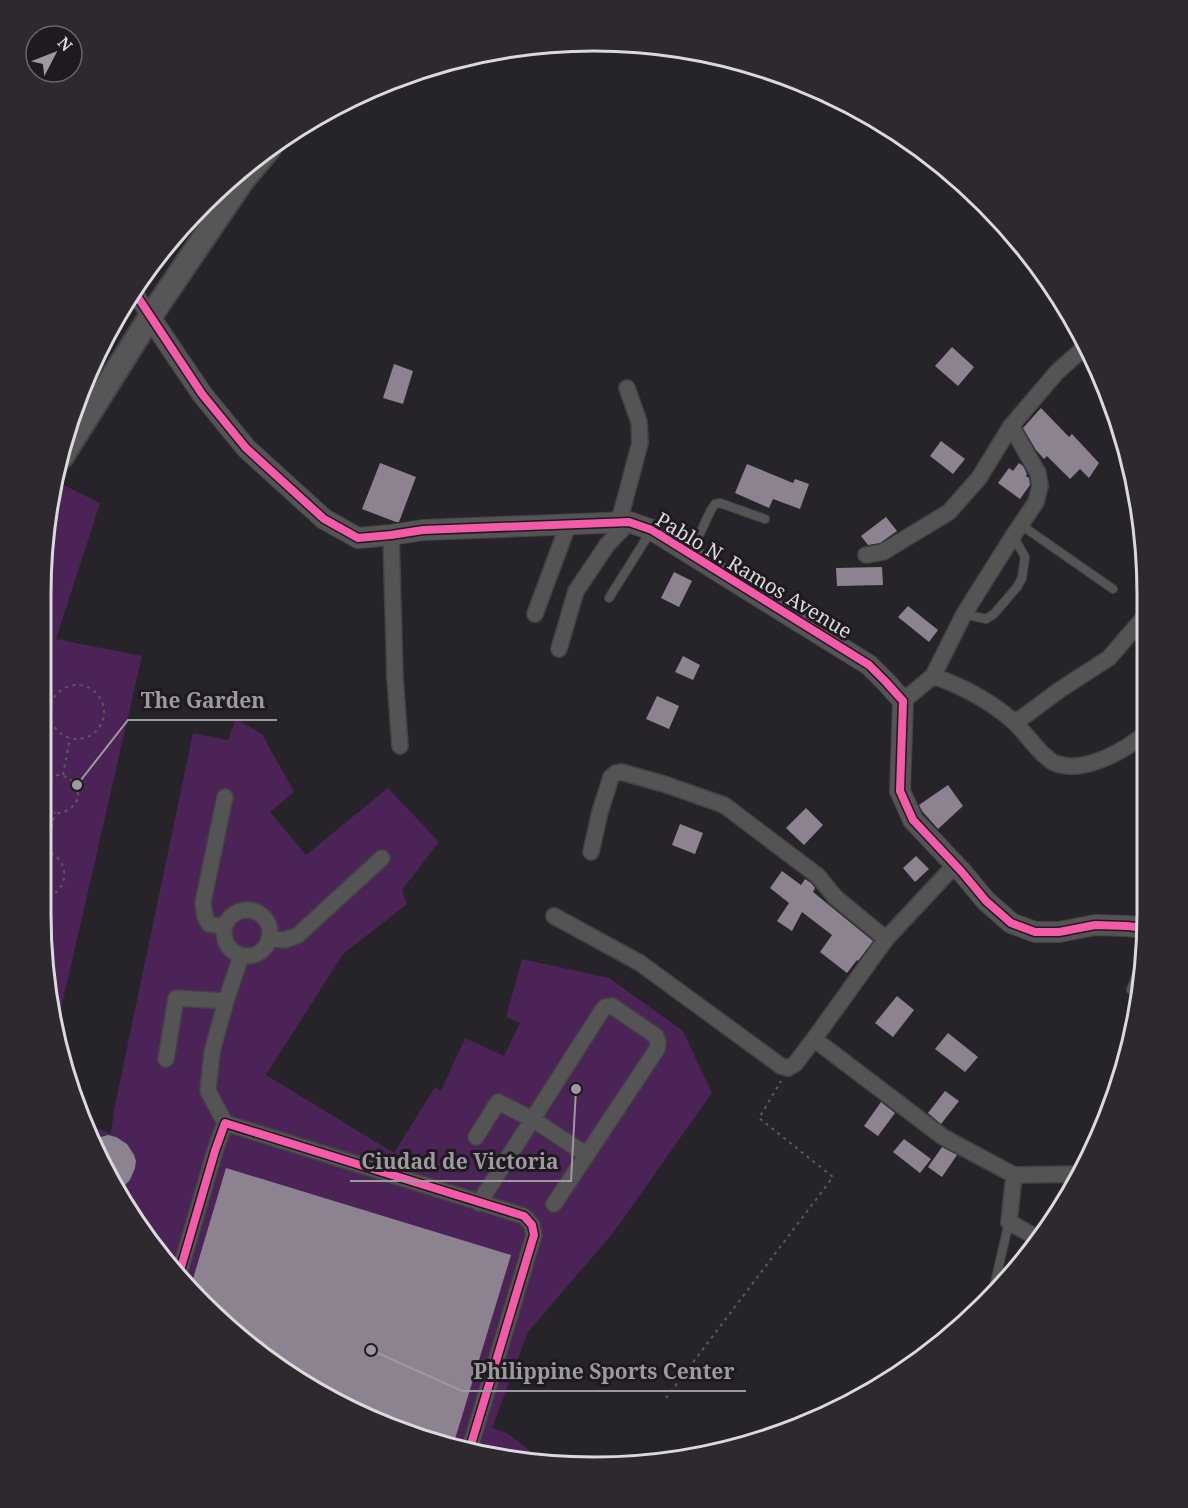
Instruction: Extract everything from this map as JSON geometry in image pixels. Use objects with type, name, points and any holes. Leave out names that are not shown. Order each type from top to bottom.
[{"type":"main road","points":[[74,438],[150,317],[243,180]]},
{"type":"street","name":"Pablo N. Ramos Avenue","points":[[139,299],[202,394],[246,448],[324,519],[358,538],[423,530],[624,522],[652,530],[869,665],[903,701]]},
{"type":"street","points":[[866,555],[889,549],[949,512],[979,478],[1011,426],[1058,372],[1080,352]]},
{"type":"street","points":[[559,650],[576,591],[624,522],[640,443],[639,422],[627,388]]},
{"type":"street","points":[[1011,426],[1038,473],[1040,486],[1036,502],[964,614],[933,676],[903,701],[900,790],[913,820],[986,901],[1011,923],[1035,932],[1059,932],[1095,925],[1137,927]]},
{"type":"street","points":[[535,614],[568,525]]},
{"type":"street","points":[[391,535],[395,677],[400,746]]},
{"type":"street","points":[[1015,723],[1061,688],[1109,658],[1137,625]]},
{"type":"street","points":[[933,676],[951,682],[992,705],[1015,723],[1054,763],[1072,767],[1103,760],[1137,740]]},
{"type":"street","points":[[591,852],[611,777],[621,772],[663,784],[724,805],[818,876],[835,897],[886,939]]},
{"type":"street","points":[[225,797],[203,902],[205,917],[209,924],[225,927]]},
{"type":"street","points":[[269,938],[285,940],[298,935],[382,858]]},
{"type":"street","points":[[554,916],[640,963],[781,1066],[788,1068],[795,1064],[814,1039],[886,939],[955,865]]},
{"type":"street","points":[[246,910],[253,911],[266,920],[269,938],[263,950],[257,954],[241,956],[229,947],[224,934],[225,927],[233,915],[246,910]]},
{"type":"street","points":[[241,956],[212,1052],[208,1091],[225,1123],[524,1216],[532,1225],[534,1235],[471,1443]]},
{"type":"street","points":[[165,1059],[176,999],[226,1001]]},
{"type":"street","points":[[479,1203],[601,1012],[605,1007],[612,1006],[656,1036],[657,1049],[554,1204]]},
{"type":"street","points":[[814,1039],[943,1137],[1014,1174],[1070,1174]]},
{"type":"street","points":[[476,1137],[498,1102],[532,1119],[587,1155]]},
{"type":"street","points":[[181,1266],[225,1123]]},
{"type":"street","points":[[1014,1174],[1009,1222],[1032,1235]]},
{"type":"lane","points":[[690,554],[715,504],[720,503],[765,519]]},
{"type":"lane","points":[[609,598],[652,530]]},
{"type":"lane","points":[[1017,531],[1113,589]]},
{"type":"lane","points":[[964,614],[986,619],[994,614],[1017,587],[1022,578],[1025,557],[1017,531]]},
{"type":"lane","points":[[996,1279],[1009,1222]]},
{"type":"path","points":[[51,705],[54,697],[60,691],[75,684],[84,685],[101,697],[105,711],[97,731],[85,738],[70,738],[63,735],[56,729],[51,718]]},
{"type":"path","points":[[63,775],[70,738]]},
{"type":"path","points":[[51,776],[63,775],[73,781],[78,792],[75,803],[66,811],[55,812],[51,810]]},
{"type":"path","points":[[51,831],[55,812]]},
{"type":"path","points":[[51,852],[64,867],[64,879],[57,892],[51,896]]},
{"type":"path","points":[[666,1398],[833,1177],[759,1118],[788,1068]]},
{"type":"shaded area","points":[[62,484],[100,503],[56,639],[142,656],[60,1013],[52,950],[51,914],[51,594],[52,558]]},
{"type":"shaded area","points":[[236,719],[262,734],[294,792],[270,812],[306,855],[388,788],[439,842],[402,890],[407,904],[343,954],[266,1075],[394,1153],[435,1087],[441,1091],[465,1038],[504,1056],[520,1023],[506,1017],[522,959],[609,978],[683,1031],[712,1093],[613,1233],[528,1332],[492,1428],[507,1433],[533,1453],[488,1447],[419,1428],[386,1416],[322,1384],[263,1345],[210,1298],[163,1245],[124,1186],[94,1127],[111,1134],[114,1110],[193,733],[228,740]]},
{"type":"building","points":[[952,347],[974,367],[958,386],[935,366]]},
{"type":"building","points":[[394,364],[413,371],[403,404],[383,398]]},
{"type":"building","points":[[1041,408],[1069,437],[1072,434],[1099,463],[1089,478],[1080,469],[1070,479],[1047,456],[1044,459],[1036,450],[1023,428]]},
{"type":"building","points":[[941,441],[965,459],[953,474],[930,456]]},
{"type":"building","points":[[380,463],[416,477],[399,522],[362,509]]},
{"type":"building","points":[[1019,463],[1029,478],[1030,485],[1020,499],[998,483],[1009,468],[1013,471]]},
{"type":"building","points":[[747,464],[793,483],[795,479],[809,484],[800,509],[773,499],[769,508],[735,493]]},
{"type":"building","points":[[886,517],[897,531],[880,543],[868,545],[861,536]]},
{"type":"building","points":[[882,567],[883,585],[837,586],[836,568]]},
{"type":"building","points":[[674,572],[692,581],[679,607],[661,598]]},
{"type":"building","points":[[908,606],[938,630],[929,642],[898,617]]},
{"type":"building","points":[[683,656],[700,665],[693,680],[675,672]]},
{"type":"building","points":[[657,696],[679,706],[669,729],[646,719]]},
{"type":"building","points":[[948,785],[963,806],[938,829],[919,805]]},
{"type":"building","points":[[806,808],[823,825],[804,845],[786,828]]},
{"type":"building","points":[[680,824],[703,833],[695,854],[672,845]]},
{"type":"building","points":[[916,856],[929,869],[915,882],[903,868]]},
{"type":"building","points":[[782,871],[801,885],[805,879],[811,883],[815,888],[813,892],[873,941],[847,973],[820,952],[832,935],[802,912],[792,931],[777,921],[789,903],[770,888]]},
{"type":"building","points":[[897,996],[914,1010],[893,1037],[875,1023]]},
{"type":"building","points":[[948,1033],[978,1057],[965,1072],[935,1049]]},
{"type":"building","points":[[945,1091],[959,1101],[941,1124],[928,1113]]},
{"type":"building","points":[[881,1102],[895,1113],[878,1136],[864,1126]]},
{"type":"building","points":[[108,1135],[116,1137],[127,1144],[134,1155],[135,1168],[130,1180],[124,1186],[107,1154],[99,1137]]},
{"type":"building","points":[[904,1139],[931,1159],[920,1173],[893,1152]]},
{"type":"building","points":[[942,1147],[957,1155],[942,1177],[928,1167]]},
{"type":"building","points":[[226,1168],[511,1255],[455,1439],[386,1416],[322,1384],[263,1345],[210,1298],[193,1279]]},
{"type":"cycle path","points":[[139,299],[202,394],[246,448],[324,519],[358,538],[423,530],[629,522],[652,530],[869,665],[886,682],[903,701],[900,791],[913,820],[986,901],[1011,923],[1035,932],[1059,932],[1095,925],[1137,927]]},
{"type":"cycle path","points":[[181,1266],[225,1123],[524,1216],[532,1225],[534,1235],[471,1443]]},
{"type":"place","name":"The Garden","points":[[77,785]]},
{"type":"place","name":"Ciudad de Victoria","points":[[576,1089]]},
{"type":"place","name":"Philippine Sports Center","points":[[371,1350]]}]
